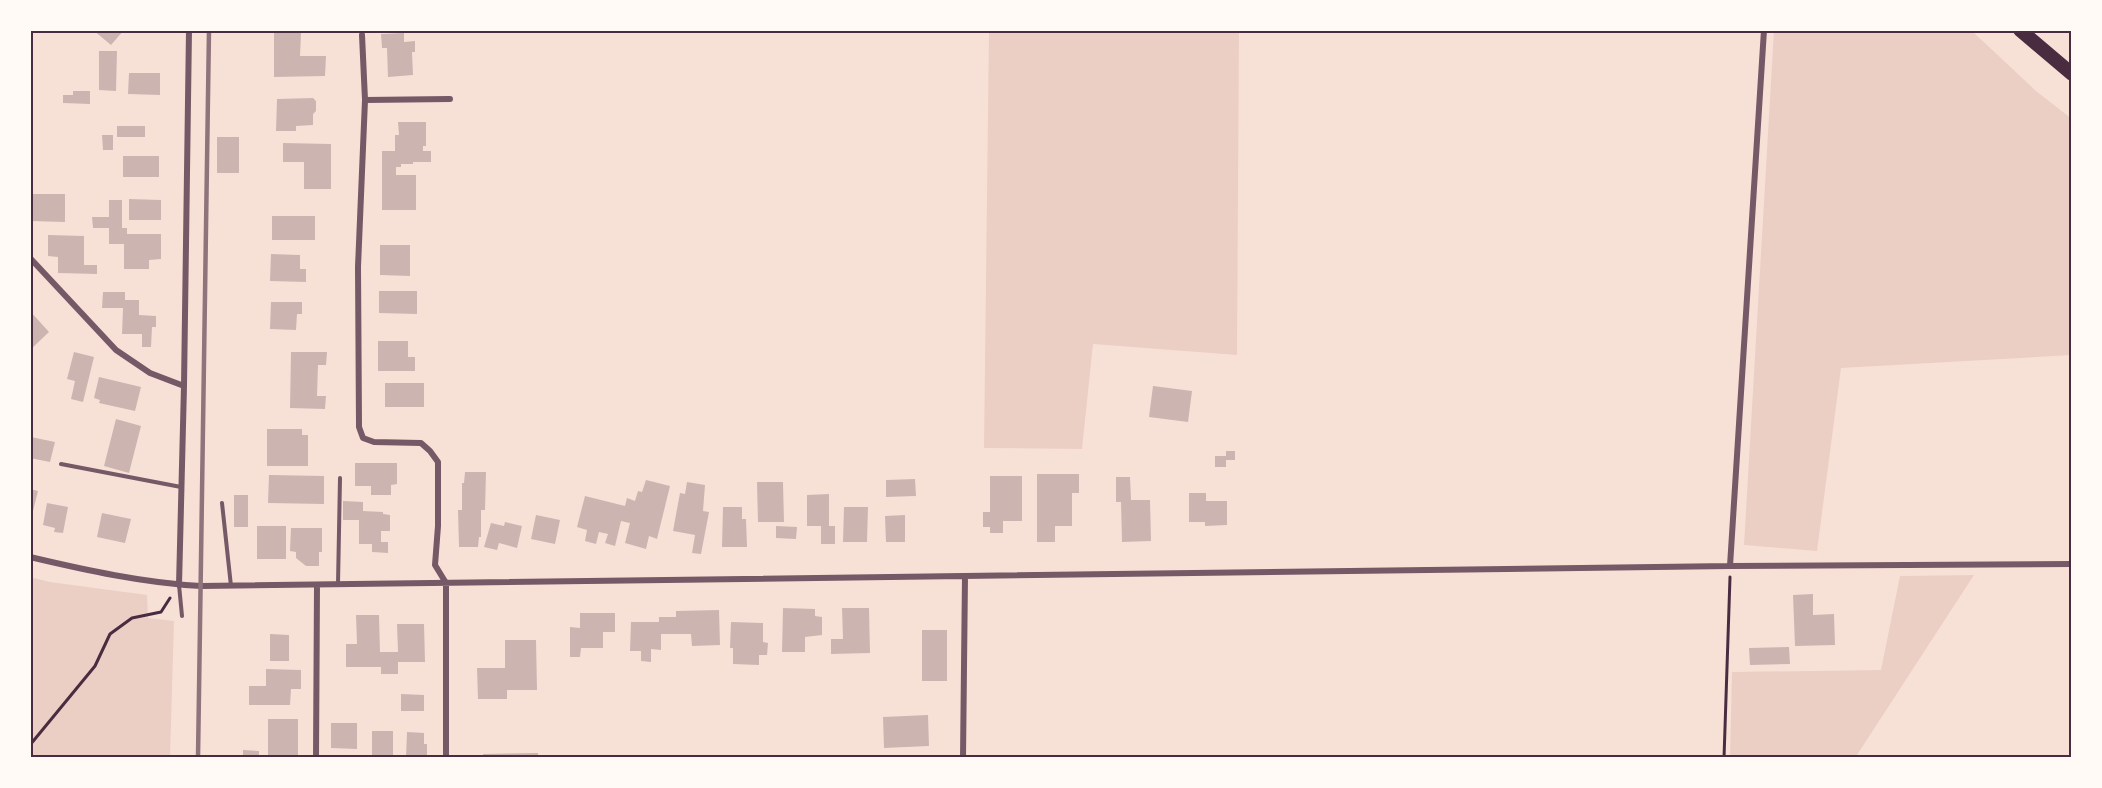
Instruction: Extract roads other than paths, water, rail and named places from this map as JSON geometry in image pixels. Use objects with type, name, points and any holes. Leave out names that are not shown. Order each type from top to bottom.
[{"type":"highway","points":[[2020,30],[2072,74]]},
{"type":"street","points":[[179,585],[189,30]]},
{"type":"street","points":[[1730,566],[1764,30]]},
{"type":"street","points":[[362,35],[365,100],[358,267],[358,427],[363,438],[374,442],[421,443],[438,462],[438,526],[435,566],[446,583],[446,758]]},
{"type":"street","points":[[365,100],[450,99]]},
{"type":"street","points":[[30,258],[116,350],[150,373],[184,386]]},
{"type":"street","points":[[30,557],[179,585],[231,586],[1730,566],[2072,564]]},
{"type":"street","points":[[963,758],[965,576]]},
{"type":"street","points":[[316,758],[317,585]]},
{"type":"lane","points":[[61,465],[182,488]]},
{"type":"lane","points":[[338,584],[340,478]]},
{"type":"lane","points":[[222,503],[231,586]]},
{"type":"lane","points":[[179,585],[182,616]]},
{"type":"lane","points":[[840,758],[884,758]]},
{"type":"railway","points":[[198,758],[209,30]]}]
